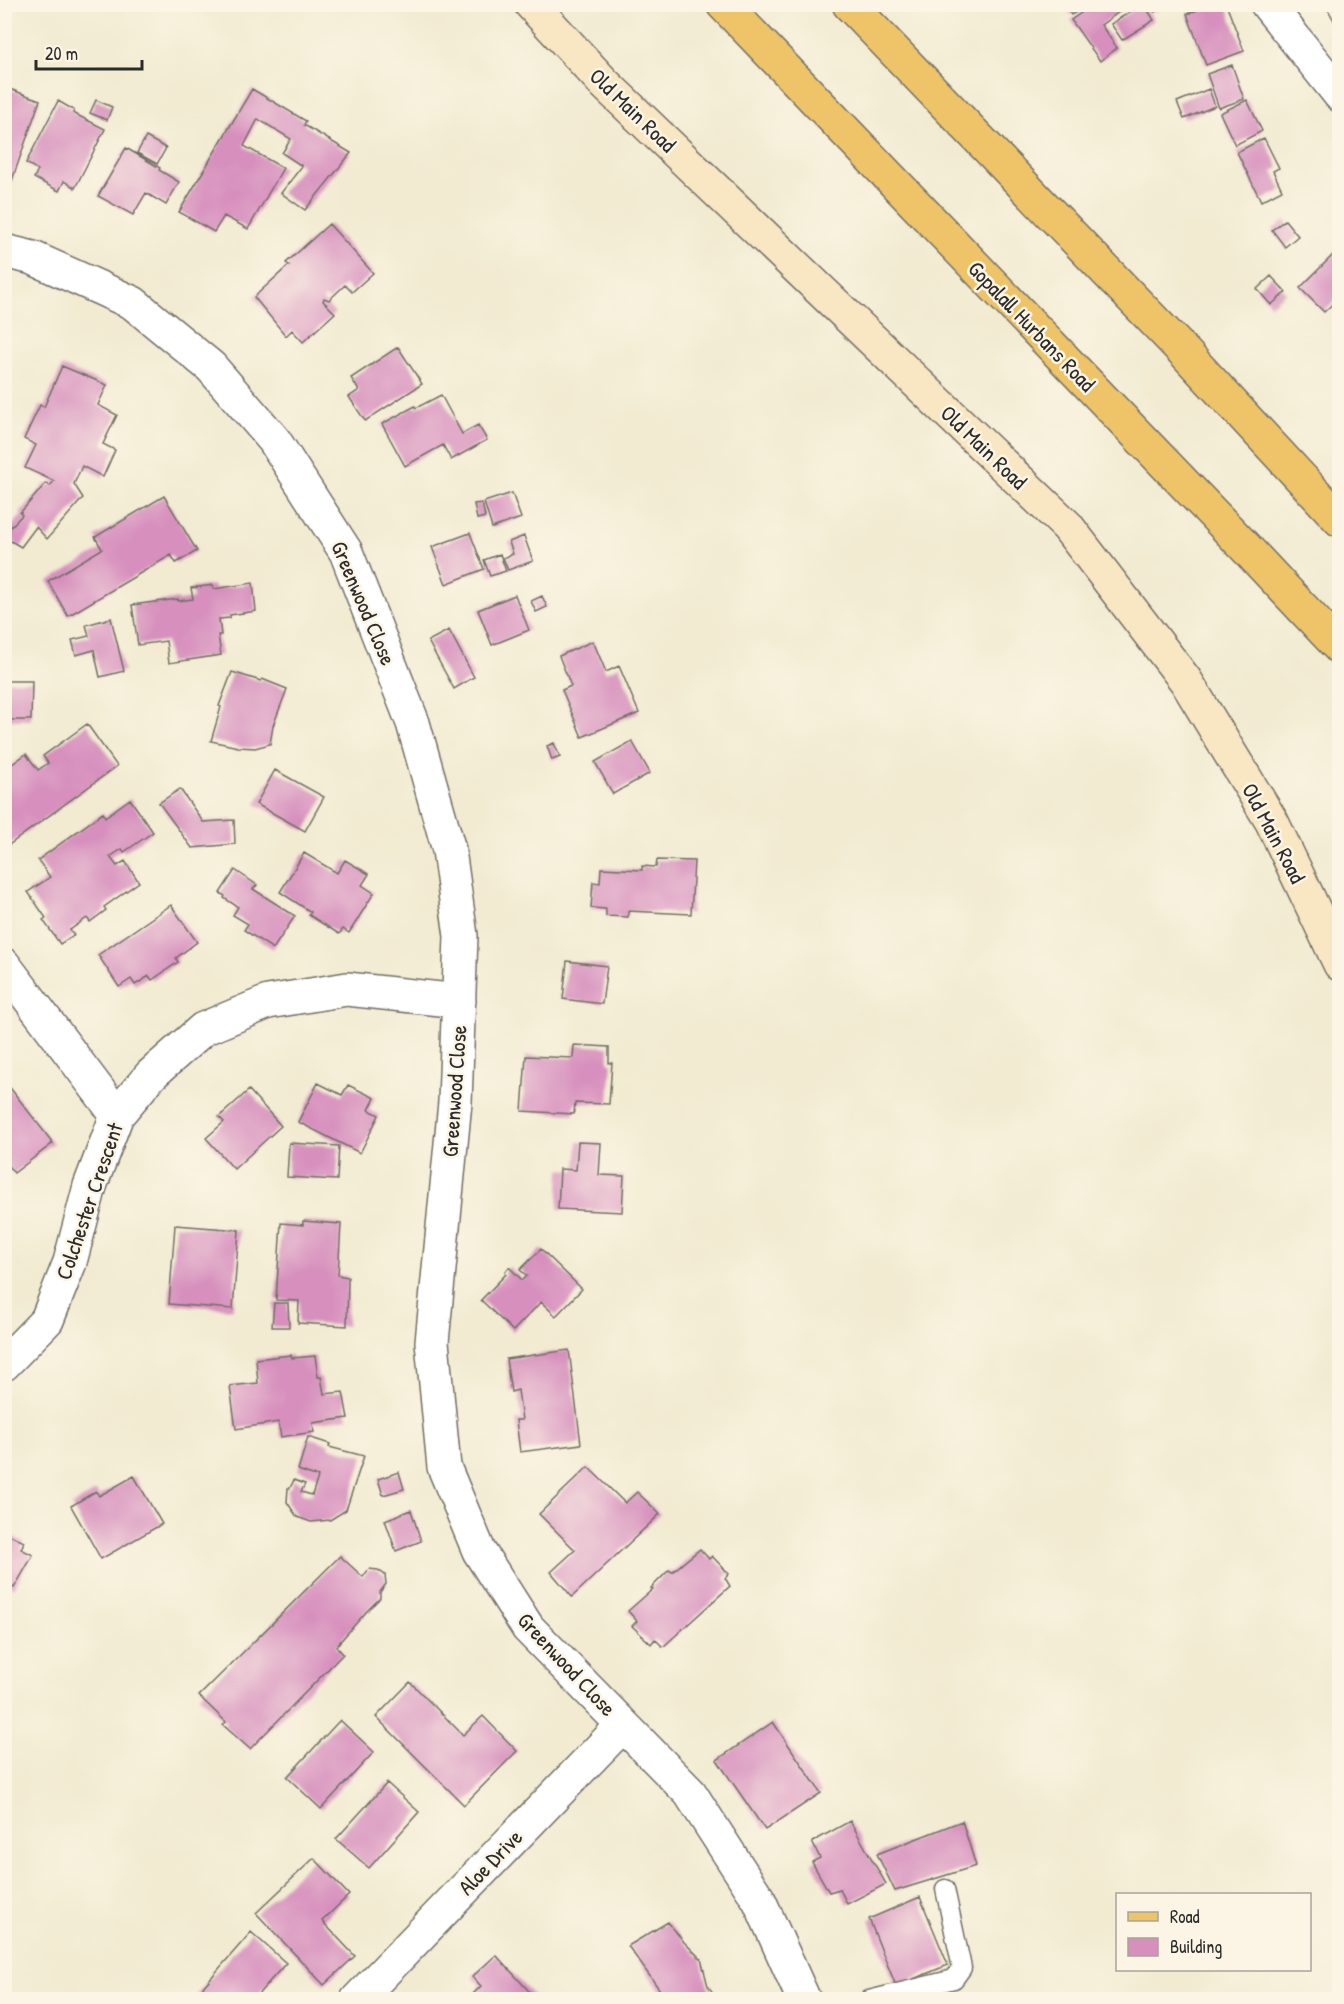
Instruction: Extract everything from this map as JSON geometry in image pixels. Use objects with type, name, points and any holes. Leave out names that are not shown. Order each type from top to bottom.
[{"type":"main road","name":"Gopalall Hurbans Road","points":[[723,4],[1340,648]]},
{"type":"main road","points":[[849,4],[1178,345],[1340,520]]},
{"type":"street","name":"Old Main Road","points":[[531,4],[604,83],[1067,526],[1186,681],[1272,822],[1340,964]]},
{"type":"street","points":[[1267,4],[1340,95]]},
{"type":"street","name":"Greenwood Close","points":[[4,251],[33,258],[133,303],[211,367],[274,440],[346,552],[412,723],[448,850],[461,936],[455,1102],[432,1342],[444,1467],[479,1551],[528,1628],[690,1793],[759,1900],[804,2000]]},
{"type":"street","points":[[4,965],[117,1115]]},
{"type":"street","name":"Colchester Crescent","points":[[4,1364],[48,1320],[70,1262],[90,1186],[117,1115],[151,1075],[203,1029],[268,1002],[347,989],[459,1001]]},
{"type":"street","name":"Aloe Drive","points":[[358,1999],[623,1725]]},
{"type":"lane","points":[[869,2000],[954,1979],[960,1974],[962,1968],[945,1889]]},
{"type":"building","points":[[1065,4],[1091,4],[1071,15]]},
{"type":"building","points":[[1094,4],[1130,4],[1101,25],[1117,48],[1100,61],[1071,20]]},
{"type":"building","points":[[1142,4],[1154,20],[1122,40],[1111,24]]},
{"type":"building","points":[[1150,4],[1166,4],[1155,12]]},
{"type":"building","points":[[1212,4],[1226,4],[1244,51],[1206,65],[1187,14]]},
{"type":"building","points":[[1325,4],[1340,4],[1340,22],[1336,24]]},
{"type":"building","points":[[1232,65],[1244,99],[1219,108],[1207,74]]},
{"type":"building","points":[[4,87],[40,100],[10,186],[4,184]]},
{"type":"building","points":[[252,89],[306,121],[304,125],[351,153],[305,210],[281,193],[302,166],[282,153],[291,139],[258,119],[244,146],[283,168],[248,229],[224,216],[214,232],[179,212]]},
{"type":"building","points":[[1209,89],[1215,106],[1184,119],[1177,102]]},
{"type":"building","points":[[96,100],[112,107],[107,120],[90,113]]},
{"type":"building","points":[[1247,100],[1262,131],[1235,145],[1220,113]]},
{"type":"building","points":[[58,101],[74,110],[73,113],[105,129],[75,188],[64,181],[59,191],[34,178],[38,170],[26,163]]},
{"type":"building","points":[[146,137],[166,148],[157,164],[137,153]]},
{"type":"building","points":[[1264,138],[1279,168],[1273,171],[1282,190],[1261,201],[1237,152]]},
{"type":"building","points":[[126,148],[179,182],[166,205],[146,193],[133,215],[98,196]]},
{"type":"building","points":[[1285,220],[1298,236],[1285,247],[1272,230]]},
{"type":"building","points":[[329,224],[373,273],[352,292],[345,285],[329,300],[324,298],[323,301],[335,313],[303,342],[292,330],[286,336],[254,297],[289,265],[286,263]]},
{"type":"building","points":[[1336,252],[1340,255],[1340,297],[1324,312],[1300,288]]},
{"type":"building","points":[[1271,276],[1286,292],[1271,305],[1257,289]]},
{"type":"building","points":[[398,347],[422,384],[365,421],[349,397],[359,390],[351,378]]},
{"type":"building","points":[[62,366],[107,385],[98,405],[117,415],[103,444],[115,450],[103,477],[82,466],[74,484],[83,498],[47,539],[36,527],[21,547],[4,537],[4,534],[22,515],[20,513],[46,483],[50,486],[54,481],[25,468],[36,445],[24,439],[40,405],[44,407]]},
{"type":"building","points":[[441,395],[462,434],[478,425],[487,440],[451,460],[443,445],[405,466],[382,424]]},
{"type":"building","points":[[512,493],[521,518],[492,528],[484,502]]},
{"type":"building","points":[[164,496],[197,551],[176,563],[171,555],[68,616],[48,581],[102,549],[95,537]]},
{"type":"building","points":[[482,503],[485,517],[477,519],[474,504]]},
{"type":"building","points":[[470,533],[484,569],[446,584],[432,547]]},
{"type":"building","points":[[524,536],[533,561],[508,570],[503,558],[513,554],[509,542]]},
{"type":"building","points":[[500,554],[506,571],[490,576],[484,560]]},
{"type":"building","points":[[253,583],[256,611],[219,619],[221,635],[218,635],[221,655],[169,663],[166,641],[138,645],[132,605],[193,599],[191,588],[213,585],[214,589]]},
{"type":"building","points":[[515,595],[529,630],[492,645],[478,610]]},
{"type":"building","points":[[542,596],[547,607],[536,612],[531,601]]},
{"type":"building","points":[[111,618],[124,671],[100,677],[94,650],[76,655],[72,640],[89,636],[86,625]]},
{"type":"building","points":[[449,630],[474,677],[454,689],[428,641]]},
{"type":"building","points":[[593,641],[606,672],[619,666],[639,713],[582,737],[562,690],[571,686],[559,656]]},
{"type":"building","points":[[232,672],[261,681],[262,679],[287,689],[273,726],[270,744],[255,748],[211,741],[221,707],[219,706]]},
{"type":"building","points":[[4,681],[32,681],[31,720],[4,720]]},
{"type":"building","points":[[87,724],[117,766],[6,847],[4,770],[26,754],[38,770],[48,763],[43,756]]},
{"type":"building","points":[[632,741],[650,773],[613,794],[595,762]]},
{"type":"building","points":[[554,743],[560,757],[552,760],[547,746]]},
{"type":"building","points":[[275,770],[324,797],[305,831],[256,804]]},
{"type":"building","points":[[180,789],[203,822],[234,820],[235,844],[192,848],[159,803]]},
{"type":"building","points":[[130,799],[153,832],[124,852],[122,849],[110,857],[117,866],[125,861],[139,882],[104,907],[106,910],[90,922],[87,918],[70,930],[74,935],[60,944],[43,920],[46,918],[28,892],[50,877],[38,860],[103,813],[105,817]]},
{"type":"building","points":[[304,853],[337,873],[345,860],[369,874],[362,885],[374,893],[349,933],[343,929],[339,934],[309,915],[311,912],[280,892]]},
{"type":"building","points":[[657,860],[694,861],[691,914],[628,911],[628,917],[606,916],[606,909],[591,908],[593,882],[600,883],[601,868],[642,870],[642,866],[656,867]]},
{"type":"building","points":[[235,870],[257,885],[253,889],[295,916],[273,949],[244,930],[248,924],[233,915],[238,907],[220,893]]},
{"type":"building","points":[[171,905],[197,942],[176,958],[178,962],[152,980],[149,976],[135,985],[131,979],[119,987],[98,955]]},
{"type":"building","points":[[567,961],[607,966],[602,1004],[563,999]]},
{"type":"building","points":[[574,1045],[609,1047],[609,1063],[612,1063],[609,1104],[575,1103],[574,1114],[522,1111],[526,1056],[573,1058]]},
{"type":"building","points":[[4,1080],[53,1143],[14,1173],[4,1161]]},
{"type":"building","points":[[318,1083],[342,1095],[348,1085],[375,1098],[369,1110],[379,1115],[360,1153],[298,1122]]},
{"type":"building","points":[[249,1090],[281,1126],[234,1169],[206,1138],[224,1122],[219,1117]]},
{"type":"building","points":[[578,1142],[601,1143],[599,1175],[624,1176],[622,1212],[558,1209],[560,1169],[576,1170]]},
{"type":"building","points":[[289,1143],[339,1146],[337,1180],[287,1177]]},
{"type":"building","points":[[303,1221],[341,1224],[338,1275],[348,1277],[347,1326],[298,1323],[299,1301],[276,1300],[281,1223],[303,1225]]},
{"type":"building","points":[[175,1225],[239,1230],[233,1309],[169,1304]]},
{"type":"building","points":[[541,1249],[582,1289],[556,1316],[541,1302],[513,1331],[481,1300],[506,1274],[509,1267],[522,1280],[527,1276],[520,1270]]},
{"type":"building","points":[[274,1303],[288,1303],[289,1327],[272,1327]]},
{"type":"building","points":[[569,1350],[581,1444],[520,1452],[516,1420],[522,1420],[518,1390],[511,1392],[506,1359]]},
{"type":"building","points":[[291,1355],[292,1358],[315,1356],[318,1377],[321,1377],[324,1394],[343,1392],[348,1418],[313,1423],[314,1432],[281,1437],[278,1422],[236,1429],[230,1386],[258,1383],[256,1359]]},
{"type":"building","points":[[308,1437],[330,1444],[329,1447],[364,1456],[346,1510],[330,1520],[311,1522],[297,1517],[287,1502],[288,1488],[294,1480],[305,1484],[301,1492],[312,1495],[318,1477],[298,1470]]},
{"type":"building","points":[[588,1467],[625,1503],[637,1492],[660,1514],[572,1597],[551,1572],[575,1550],[539,1514]]},
{"type":"building","points":[[399,1472],[404,1489],[383,1495],[378,1479]]},
{"type":"building","points":[[134,1476],[162,1524],[101,1559],[71,1506],[96,1491],[99,1496]]},
{"type":"building","points":[[411,1510],[421,1541],[396,1551],[385,1520]]},
{"type":"building","points":[[4,1532],[24,1542],[21,1549],[33,1555],[14,1588],[4,1583]]},
{"type":"building","points":[[700,1549],[709,1559],[712,1556],[729,1574],[725,1578],[730,1586],[663,1647],[655,1639],[651,1644],[632,1626],[637,1621],[628,1611],[653,1589],[651,1588],[669,1570],[672,1572]]},
{"type":"building","points":[[340,1556],[363,1577],[369,1569],[378,1570],[385,1575],[386,1584],[380,1592],[380,1598],[336,1646],[343,1654],[250,1749],[223,1725],[226,1722],[199,1696]]},
{"type":"building","points":[[410,1682],[463,1735],[483,1716],[517,1751],[464,1805],[376,1717]]},
{"type":"building","points":[[340,1720],[374,1752],[321,1809],[287,1777]]},
{"type":"building","points":[[773,1722],[821,1793],[765,1830],[717,1760]]},
{"type":"building","points":[[387,1783],[419,1812],[369,1868],[336,1839]]},
{"type":"building","points":[[850,1821],[886,1884],[847,1904],[840,1889],[829,1892],[812,1862],[820,1858],[812,1842]]},
{"type":"building","points":[[962,1821],[976,1866],[895,1891],[877,1854]]},
{"type":"building","points":[[314,1858],[349,1895],[322,1921],[355,1956],[324,1985],[256,1913]]},
{"type":"building","points":[[920,1897],[948,1965],[896,1986],[869,1919]]},
{"type":"building","points":[[668,1922],[701,1959],[708,1986],[716,1997],[713,2000],[667,2000],[628,1946]]},
{"type":"building","points":[[251,1932],[286,1963],[253,2000],[201,2000],[196,1995]]},
{"type":"building","points":[[496,1955],[537,2000],[467,2000],[481,1986],[472,1977]]}]
